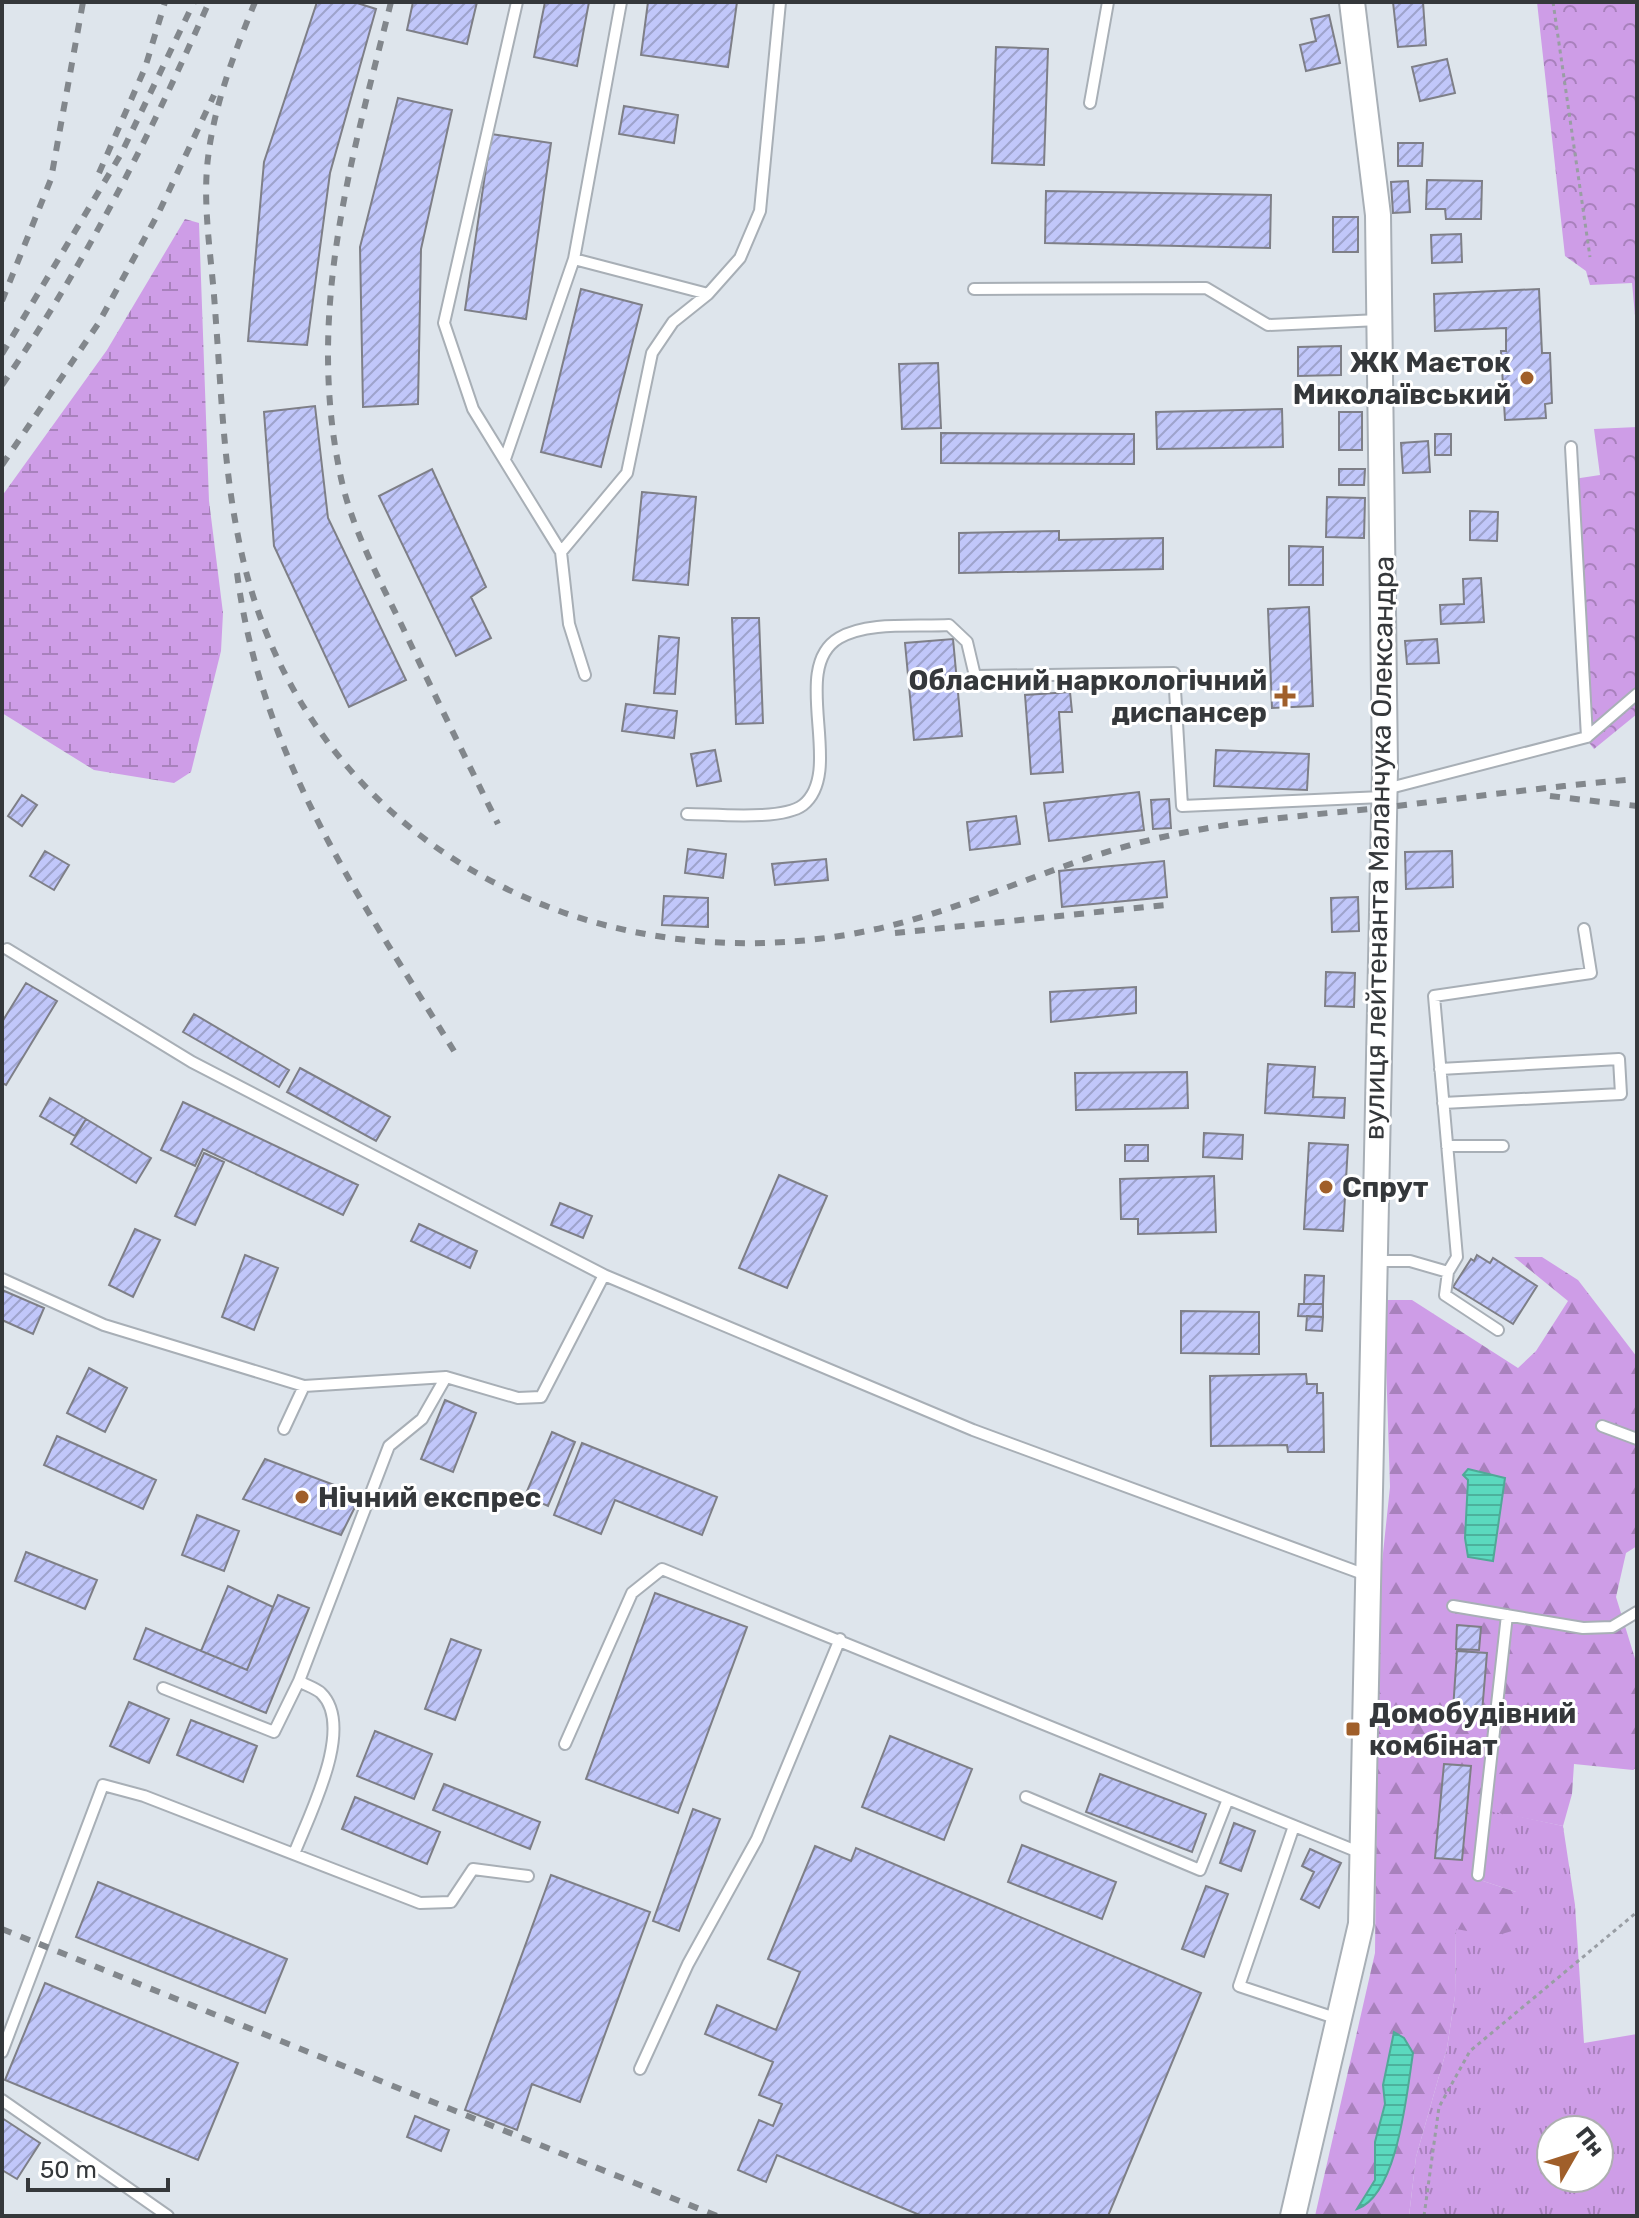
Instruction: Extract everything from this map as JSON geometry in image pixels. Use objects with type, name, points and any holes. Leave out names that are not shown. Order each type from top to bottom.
[{"type":"street","name":"вулиця лейтенанта Маланчука Олександра","points":[[1293,2216],[1361,1924],[1384,793],[1378,215],[1352,2]]},
{"type":"lane","points":[[517,2],[444,323],[473,409],[561,552],[569,624],[585,675]]},
{"type":"lane","points":[[505,459],[574,259],[621,2]]},
{"type":"lane","points":[[561,552],[627,473],[652,353],[673,322],[708,294],[740,258],[760,211],[780,2]]},
{"type":"lane","points":[[1090,103],[1108,2]]},
{"type":"lane","points":[[574,259],[708,294]]},
{"type":"lane","points":[[974,289],[1206,288],[1268,325],[1379,320]]},
{"type":"lane","points":[[1571,447],[1587,737]]},
{"type":"lane","points":[[687,814],[782,814],[802,806],[814,789],[819,753],[817,667],[838,639],[872,629],[949,625],[967,642],[975,676],[1174,673],[1182,806],[1384,793],[1587,737],[1637,694]]},
{"type":"lane","points":[[1498,1330],[1445,1295],[1448,1272],[1457,1257],[1434,996],[1591,973],[1584,929]]},
{"type":"lane","points":[[4,950],[192,1062],[604,1275],[973,1430],[1366,1575]]},
{"type":"lane","points":[[1440,1069],[1619,1059],[1621,1094],[1443,1103]]},
{"type":"lane","points":[[1447,1146],[1503,1146]]},
{"type":"lane","points":[[1373,1261],[1410,1261],[1448,1272]]},
{"type":"lane","points":[[2,1279],[104,1325],[304,1386],[446,1377],[518,1398],[541,1397],[604,1275]]},
{"type":"lane","points":[[163,1688],[274,1732],[299,1681],[389,1446],[422,1419],[446,1377]]},
{"type":"lane","points":[[284,1429],[304,1386]]},
{"type":"lane","points":[[1602,1426],[1637,1439]]},
{"type":"lane","points":[[565,1744],[632,1593],[662,1569],[1362,1854]]},
{"type":"lane","points":[[1453,1606],[1583,1628],[1612,1627],[1637,1612]]},
{"type":"lane","points":[[1478,1875],[1507,1615]]},
{"type":"lane","points":[[640,2069],[688,1964],[757,1839],[840,1639]]},
{"type":"lane","points":[[294,1854],[333,1750],[333,1715],[322,1693],[299,1681]]},
{"type":"lane","points":[[2,2052],[103,1785],[144,1796],[420,1903],[451,1902],[473,1869],[528,1876]]},
{"type":"lane","points":[[1026,1797],[1200,1870],[1228,1799]]},
{"type":"lane","points":[[1294,1826],[1239,1986],[1338,2019]]},
{"type":"lane","points":[[2,2100],[168,2216]]},
{"type":"path","points":[[1553,2],[1590,257]]},
{"type":"path","points":[[1424,2216],[1439,2107],[1470,2051],[1637,1912]]},
{"type":"green space","points":[[1537,2],[1637,2],[1637,337],[1632,283],[1590,285],[1586,271],[1565,256]]},
{"type":"green space","points":[[185,219],[199,223],[209,501],[223,613],[221,651],[191,772],[174,783],[94,770],[2,713],[2,496],[107,350]]},
{"type":"green space","points":[[1637,427],[1637,714],[1594,749],[1580,731],[1567,480],[1600,475],[1594,429]]},
{"type":"green space","points":[[1514,1257],[1542,1257],[1578,1280],[1637,1357],[1637,1546],[1626,1553],[1616,1597],[1637,1665],[1637,1767],[1633,1770],[1574,1764],[1572,1794],[1563,1826],[1484,1810],[1474,1878],[1516,1892],[1521,1914],[1512,1931],[1495,1936],[1456,1929],[1455,1996],[1447,2048],[1416,2157],[1409,2216],[1315,2216],[1375,1953],[1379,1591],[1390,1487],[1384,1300],[1412,1300],[1518,1368],[1536,1351],[1568,1301]],"holes":[[[1413,2053],[1396,2151],[1357,2207],[1375,2180],[1375,2141],[1385,2104],[1383,2085],[1388,2059]]]},
{"type":"green space","points":[[1484,1809],[1563,1826],[1575,1905],[1584,2043],[1637,2034],[1637,2216],[1409,2216],[1416,2157],[1447,2048],[1455,1996],[1456,1928],[1516,1892],[1474,1878]]},
{"type":"shaded area","points":[[1468,1469],[1505,1478],[1493,1561],[1468,1557],[1465,1538],[1468,1480],[1463,1475]]},
{"type":"shaded area","points":[[1394,2032],[1404,2038],[1413,2053],[1398,2140],[1382,2184],[1371,2200],[1357,2209],[1375,2180],[1375,2142],[1385,2104],[1383,2085]]},
{"type":"building","points":[[317,2],[354,2],[376,9],[330,173],[307,345],[248,341],[264,162]]},
{"type":"building","points":[[413,2],[477,2],[467,44],[407,30]]},
{"type":"building","points":[[545,2],[589,2],[577,66],[534,57]]},
{"type":"building","points":[[648,2],[737,2],[728,67],[641,55]]},
{"type":"building","points":[[1393,2],[1423,2],[1426,45],[1398,47]]},
{"type":"building","points":[[1329,15],[1340,63],[1306,71],[1300,45],[1316,41],[1311,19]]},
{"type":"building","points":[[996,47],[1048,49],[1044,165],[992,163]]},
{"type":"building","points":[[1447,59],[1455,93],[1420,101],[1412,67]]},
{"type":"building","points":[[398,98],[452,110],[421,249],[418,404],[363,407],[360,247]]},
{"type":"building","points":[[624,106],[678,115],[674,143],[619,134]]},
{"type":"building","points":[[491,134],[551,143],[526,319],[465,310]]},
{"type":"building","points":[[1398,143],[1423,143],[1422,166],[1398,166]]},
{"type":"building","points":[[1427,180],[1482,181],[1481,219],[1446,219],[1445,209],[1426,209]]},
{"type":"building","points":[[1408,181],[1410,212],[1393,213],[1391,182]]},
{"type":"building","points":[[1046,191],[1271,195],[1270,248],[1045,243]]},
{"type":"building","points":[[1333,217],[1358,217],[1358,252],[1333,252]]},
{"type":"building","points":[[1461,234],[1462,262],[1432,263],[1431,235]]},
{"type":"building","points":[[581,289],[642,305],[601,467],[541,452]]},
{"type":"building","name":"ЖК Маєток Миколаївський","points":[[1539,289],[1542,353],[1550,353],[1552,403],[1545,404],[1546,418],[1505,420],[1501,351],[1506,351],[1506,328],[1435,331],[1434,294]]},
{"type":"building","points":[[1341,346],[1341,375],[1298,376],[1298,347]]},
{"type":"building","points":[[938,363],[941,428],[902,429],[899,364]]},
{"type":"building","points":[[315,406],[328,518],[406,680],[349,707],[274,546],[264,412]]},
{"type":"building","points":[[1282,409],[1283,447],[1157,449],[1156,412]]},
{"type":"building","points":[[1339,412],[1362,412],[1362,450],[1339,450]]},
{"type":"building","points":[[941,433],[1134,434],[1134,464],[941,463]]},
{"type":"building","points":[[1435,434],[1451,434],[1451,455],[1435,455]]},
{"type":"building","points":[[1428,441],[1430,472],[1403,473],[1401,443]]},
{"type":"building","points":[[432,469],[486,587],[471,597],[491,638],[456,656],[379,496]]},
{"type":"building","points":[[1339,469],[1365,469],[1364,485],[1339,485]]},
{"type":"building","points":[[642,492],[696,497],[688,585],[633,580]]},
{"type":"building","points":[[1327,497],[1365,498],[1364,538],[1326,537]]},
{"type":"building","points":[[1470,511],[1498,512],[1497,541],[1470,540]]},
{"type":"building","points":[[1059,531],[1059,540],[1163,538],[1163,569],[959,573],[959,533]]},
{"type":"building","points":[[1289,546],[1323,547],[1323,585],[1289,585]]},
{"type":"building","points":[[1481,578],[1484,622],[1441,624],[1440,605],[1464,604],[1463,579]]},
{"type":"building","points":[[1309,607],[1313,706],[1272,708],[1268,609]]},
{"type":"building","points":[[732,618],[759,618],[763,723],[736,724]]},
{"type":"building","points":[[659,636],[679,638],[675,694],[654,693]]},
{"type":"building","points":[[953,639],[962,736],[914,740],[905,643]]},
{"type":"building","points":[[1437,639],[1439,663],[1407,664],[1405,641]]},
{"type":"building","points":[[1070,692],[1072,712],[1059,712],[1063,772],[1031,774],[1025,695]]},
{"type":"building","points":[[626,704],[677,711],[674,738],[622,731]]},
{"type":"building","points":[[715,750],[721,781],[697,786],[691,754]]},
{"type":"building","points":[[1216,750],[1309,754],[1307,790],[1214,786]]},
{"type":"building","points":[[1139,792],[1144,830],[1049,841],[1044,803]]},
{"type":"building","points":[[22,795],[37,805],[22,826],[8,816]]},
{"type":"building","points":[[1169,799],[1171,828],[1153,829],[1151,800]]},
{"type":"building","points":[[1016,816],[1020,844],[970,850],[967,822]]},
{"type":"building","points":[[688,849],[726,854],[723,878],[685,873]]},
{"type":"building","points":[[45,851],[69,865],[54,890],[30,876]]},
{"type":"building","points":[[1452,851],[1453,887],[1406,889],[1405,852]]},
{"type":"building","points":[[826,859],[828,880],[775,885],[772,864]]},
{"type":"building","points":[[1164,861],[1167,897],[1062,907],[1059,871]]},
{"type":"building","points":[[664,896],[708,898],[708,927],[662,925]]},
{"type":"building","points":[[1358,897],[1359,931],[1332,932],[1331,898]]},
{"type":"building","points":[[1326,972],[1355,973],[1354,1007],[1325,1006]]},
{"type":"building","points":[[26,983],[57,1001],[6,1085],[2,1083],[2,1022]]},
{"type":"building","points":[[1136,987],[1136,1013],[1051,1022],[1050,992]]},
{"type":"building","points":[[194,1014],[289,1070],[279,1087],[183,1032]]},
{"type":"building","points":[[1268,1064],[1315,1067],[1313,1097],[1345,1098],[1344,1118],[1265,1113]]},
{"type":"building","points":[[300,1068],[390,1117],[376,1141],[287,1092]]},
{"type":"building","points":[[1187,1072],[1188,1108],[1076,1110],[1075,1073]]},
{"type":"building","points":[[50,1098],[86,1119],[75,1136],[40,1116]]},
{"type":"building","points":[[183,1102],[358,1185],[343,1215],[203,1149],[195,1166],[161,1150]]},
{"type":"building","points":[[86,1119],[151,1158],[136,1183],[71,1144]]},
{"type":"building","points":[[1204,1133],[1243,1135],[1242,1159],[1203,1157]]},
{"type":"building","name":"Спрут","points":[[1309,1143],[1348,1145],[1343,1231],[1304,1229]]},
{"type":"building","points":[[1125,1145],[1148,1145],[1148,1161],[1125,1161]]},
{"type":"building","points":[[204,1153],[224,1162],[195,1225],[175,1216]]},
{"type":"building","points":[[779,1175],[827,1196],[787,1288],[739,1268]]},
{"type":"building","points":[[1214,1176],[1216,1232],[1138,1234],[1138,1219],[1121,1219],[1120,1179]]},
{"type":"building","points":[[560,1203],[592,1216],[583,1238],[551,1225]]},
{"type":"building","points":[[419,1224],[477,1251],[470,1268],[411,1241]]},
{"type":"building","points":[[135,1229],[160,1240],[133,1297],[109,1285]]},
{"type":"building","points":[[245,1255],[278,1268],[254,1330],[222,1317]]},
{"type":"building","points":[[1477,1255],[1490,1263],[1493,1258],[1537,1286],[1513,1324],[1453,1287]]},
{"type":"building","points":[[1305,1275],[1324,1276],[1323,1304],[1304,1304]]},
{"type":"building","points":[[2,1290],[44,1308],[33,1334],[2,1320]]},
{"type":"building","points":[[1299,1304],[1323,1304],[1323,1317],[1298,1316]]},
{"type":"building","points":[[1181,1311],[1259,1312],[1259,1354],[1181,1353]]},
{"type":"building","points":[[1307,1316],[1323,1317],[1322,1331],[1306,1330]]},
{"type":"building","points":[[89,1368],[127,1388],[105,1432],[67,1413]]},
{"type":"building","points":[[1306,1374],[1307,1384],[1317,1384],[1317,1393],[1323,1393],[1324,1452],[1288,1452],[1287,1445],[1211,1446],[1210,1376]]},
{"type":"building","points":[[445,1400],[476,1413],[453,1472],[421,1459]]},
{"type":"building","points":[[552,1432],[575,1442],[548,1506],[525,1496]]},
{"type":"building","points":[[57,1436],[156,1480],[143,1509],[44,1465]]},
{"type":"building","points":[[582,1443],[717,1497],[702,1535],[615,1500],[601,1534],[554,1515]]},
{"type":"building","name":"Нічний експрес","points":[[265,1459],[361,1495],[341,1535],[243,1499]]},
{"type":"building","points":[[197,1515],[239,1531],[224,1571],[182,1555]]},
{"type":"building","points":[[26,1552],[97,1580],[85,1609],[15,1581]]},
{"type":"building","points":[[228,1586],[273,1607],[247,1670],[201,1651]]},
{"type":"building","points":[[655,1593],[747,1627],[678,1813],[586,1779]]},
{"type":"building","points":[[278,1595],[309,1608],[266,1713],[134,1659],[146,1628],[247,1670]]},
{"type":"building","points":[[1457,1625],[1481,1627],[1479,1650],[1456,1649]]},
{"type":"building","points":[[451,1639],[481,1650],[455,1720],[425,1709]]},
{"type":"building","points":[[1457,1651],[1487,1653],[1482,1712],[1453,1710]]},
{"type":"building","points":[[129,1702],[169,1719],[149,1763],[110,1746]]},
{"type":"building","points":[[191,1720],[257,1746],[243,1782],[177,1755]]},
{"type":"building","points":[[375,1731],[432,1754],[414,1799],[357,1776]]},
{"type":"building","points":[[890,1736],[972,1769],[944,1840],[862,1807]]},
{"type":"building","points":[[1444,1764],[1471,1766],[1462,1860],[1435,1858]]},
{"type":"building","points":[[1100,1774],[1206,1814],[1192,1852],[1086,1812]]},
{"type":"building","points":[[444,1784],[540,1822],[530,1849],[433,1810]]},
{"type":"building","points":[[355,1797],[440,1832],[427,1864],[342,1829]]},
{"type":"building","points":[[693,1809],[720,1819],[679,1931],[653,1921]]},
{"type":"building","points":[[1234,1823],[1255,1831],[1241,1871],[1220,1863]]},
{"type":"building","points":[[1022,1845],[1116,1882],[1102,1919],[1008,1882]]},
{"type":"building","points":[[815,1846],[851,1861],[856,1848],[1201,1993],[1108,2216],[922,2216],[777,2155],[766,2182],[738,2170],[759,2120],[773,2126],[782,2104],[759,2095],[773,2062],[705,2034],[717,2005],[776,2030],[800,1972],[768,1959]]},
{"type":"building","points":[[1310,1849],[1341,1863],[1319,1908],[1301,1899],[1314,1872],[1302,1866]]},
{"type":"building","points":[[551,1875],[650,1912],[580,2102],[532,2084],[517,2130],[465,2110]]},
{"type":"building","points":[[98,1882],[287,1959],[265,2013],[76,1937]]},
{"type":"building","points":[[1206,1886],[1228,1894],[1204,1957],[1182,1949]]},
{"type":"building","points":[[45,1983],[238,2063],[198,2160],[5,2080]]},
{"type":"building","points":[[415,2116],[449,2130],[441,2151],[407,2137]]},
{"type":"building","points":[[2,2118],[40,2143],[17,2179],[2,2170]]},
{"type":"railway","points":[[2,301],[51,179],[83,2]]},
{"type":"railway","points":[[99,173],[145,68],[165,2]]},
{"type":"railway","points":[[2,354],[121,154],[194,2]]},
{"type":"railway","points":[[2,385],[61,293],[114,199],[209,2]]},
{"type":"railway","points":[[255,2],[220,98],[206,177],[223,423],[238,536],[269,640],[319,730],[385,806],[464,866],[554,909],[652,935],[756,943],[862,932],[901,923],[1087,858],[1191,831],[1637,779]]},
{"type":"railway","points":[[391,2],[361,121],[338,238],[330,297],[328,356],[331,416],[341,478],[359,535],[498,824]]},
{"type":"railway","points":[[2,465],[98,324],[159,212],[214,95]]},
{"type":"railway","points":[[237,573],[249,640],[268,704],[291,764],[350,881],[454,1051]]},
{"type":"railway","points":[[1550,796],[1637,806]]},
{"type":"railway","points":[[895,933],[1165,905]]},
{"type":"railway","points":[[2,1929],[717,2216]]},
{"type":"place","name":"ЖК Маєток Миколаївський","points":[[1527,378]]},
{"type":"place","name":"Обласний наркологічний диспансер","points":[[1285,696]]},
{"type":"place","name":"Спрут","points":[[1326,1187]]},
{"type":"place","name":"Нічний експрес","points":[[302,1497]]},
{"type":"place","name":"Домобудівний комбінат","points":[[1353,1729]]}]
